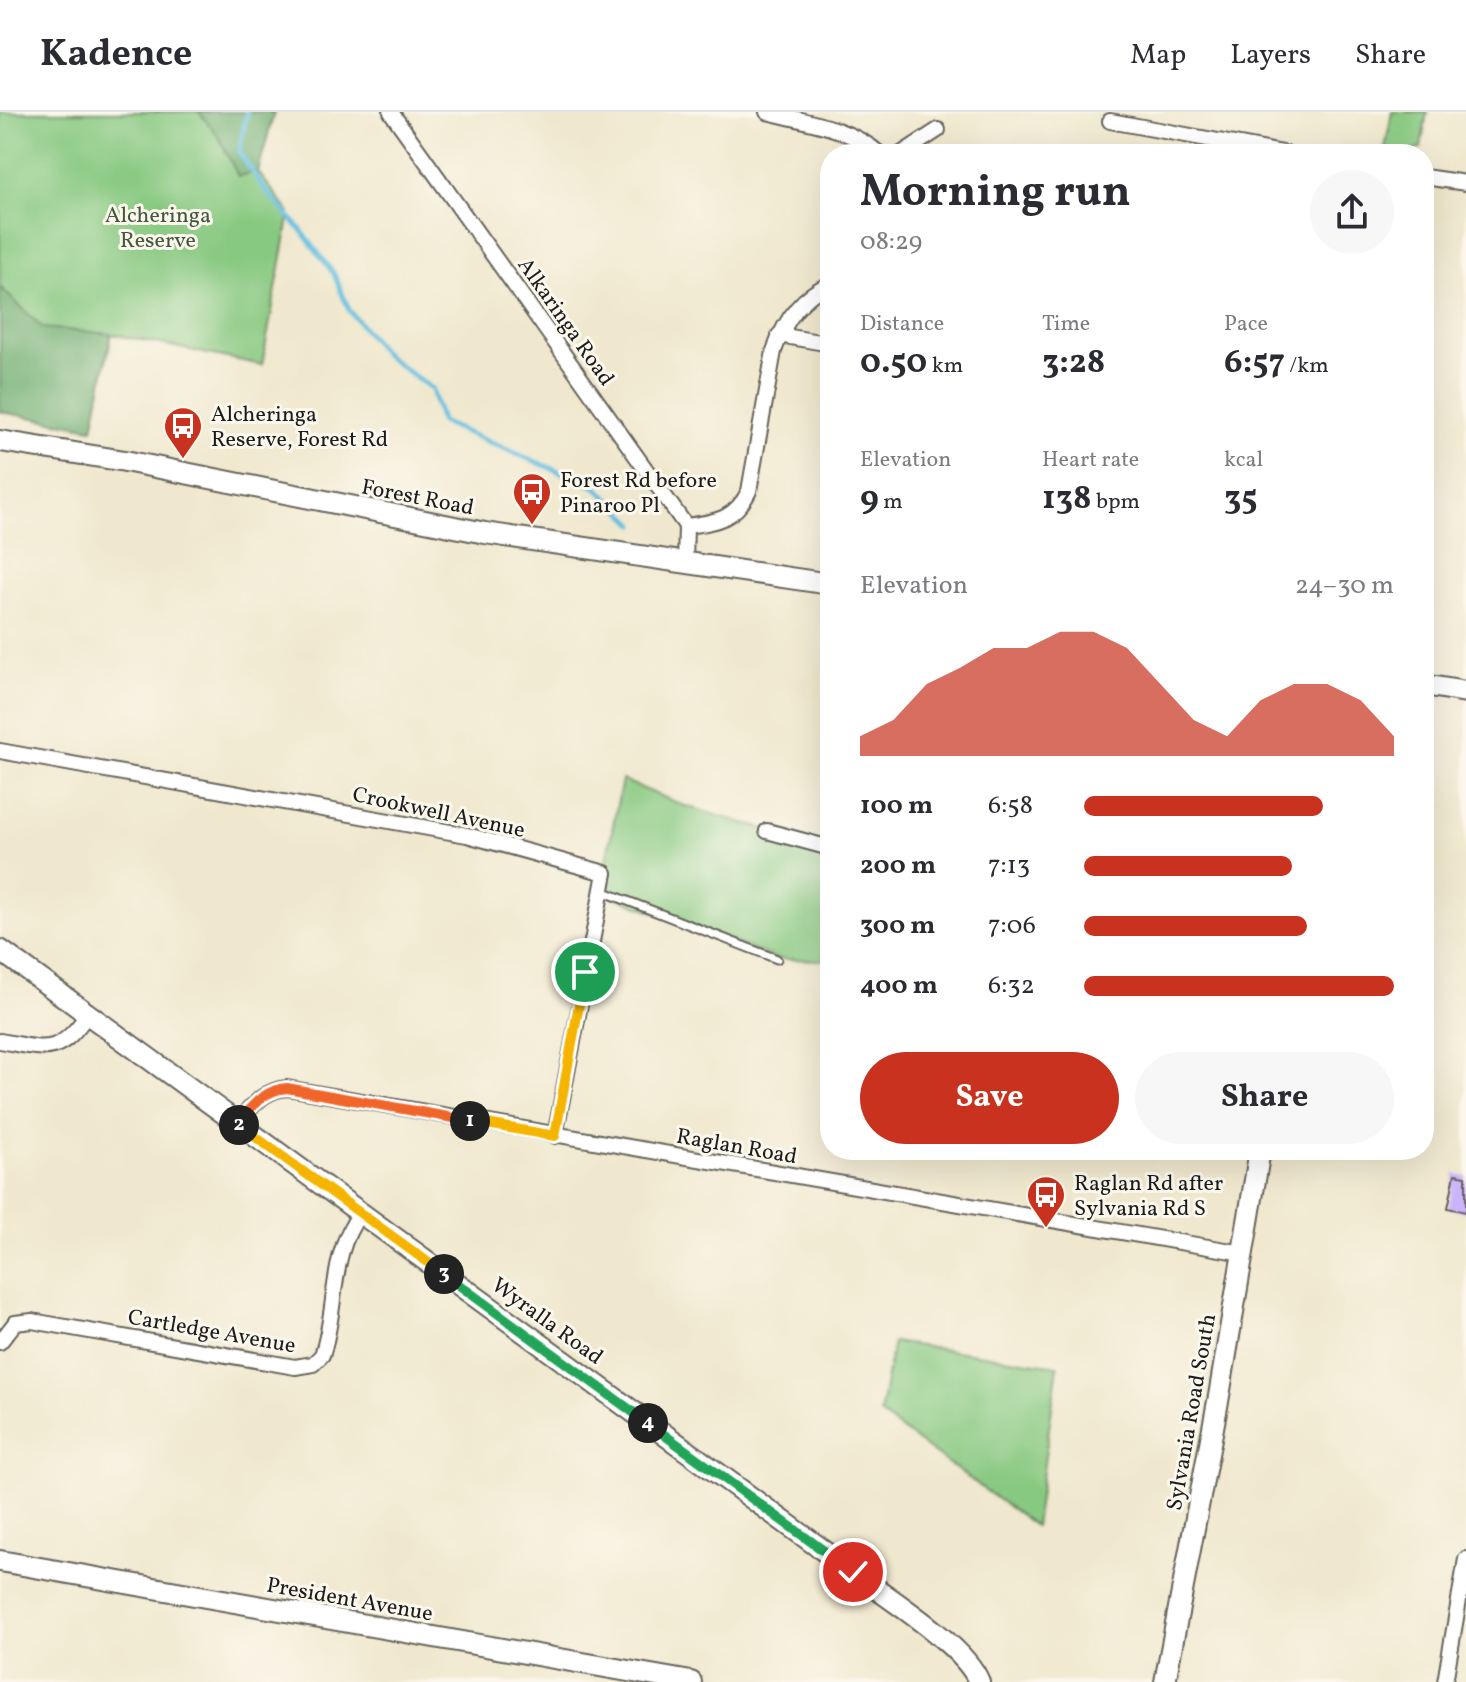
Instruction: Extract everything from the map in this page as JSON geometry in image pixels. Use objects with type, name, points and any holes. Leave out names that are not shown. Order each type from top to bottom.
[{"type":"street","name":"Alkaringa Road","points":[[391,112],[686,526]]},
{"type":"street","points":[[767,112],[838,130],[868,144]]},
{"type":"street","points":[[1110,121],[1234,144]]},
{"type":"street","points":[[916,144],[938,130]]},
{"type":"street","points":[[1434,178],[1466,183]]},
{"type":"street","points":[[685,563],[686,526],[724,518],[741,508],[749,491],[779,335],[792,313],[820,288]]},
{"type":"street","points":[[779,335],[820,342]]},
{"type":"street","name":"Forest Road","points":[[0,441],[125,461],[485,533],[820,583]]},
{"type":"street","points":[[1434,687],[1466,692]]},
{"type":"street","name":"Crookwell Avenue","points":[[0,751],[467,835],[605,873],[600,891]]},
{"type":"street","points":[[767,831],[820,845]]},
{"type":"street","points":[[555,1136],[600,891]]},
{"type":"street","name":"Wyralla Road","points":[[0,950],[950,1646],[975,1671],[979,1682]]},
{"type":"street","points":[[0,1041],[51,1047],[64,1043],[87,1015]]},
{"type":"street","name":"Raglan Road","points":[[236,1124],[261,1097],[274,1089],[287,1088],[1243,1253]]},
{"type":"street","name":"Sylvania Road South","points":[[1165,1682],[1258,1160]]},
{"type":"street","name":"Cartledge Avenue","points":[[0,1342],[15,1323],[32,1321],[295,1367],[308,1366],[322,1355],[344,1242],[361,1213]]},
{"type":"street","points":[[1445,1682],[1466,1559]]},
{"type":"street","name":"President Avenue","points":[[0,1561],[691,1682]]},
{"type":"lane","points":[[600,891],[777,959]]},
{"type":"green space","name":"Alcheringa Reserve","points":[[0,112],[274,112],[258,172],[290,213],[262,365],[112,334],[93,428],[0,412]]},
{"type":"green space","points":[[199,112],[274,112],[258,172],[238,176],[218,136]]},
{"type":"green space","points":[[1392,112],[1427,112],[1422,144],[1386,144]]},
{"type":"green space","points":[[0,287],[43,328],[111,334],[93,428],[0,412]]},
{"type":"green space","points":[[622,780],[685,806],[820,845],[820,960],[777,959],[600,891]]},
{"type":"green space","points":[[893,1342],[1058,1366],[1035,1526],[880,1414]]},
{"type":"building","points":[[1455,1174],[1466,1176],[1466,1212],[1448,1208]]},
{"type":"waterway","points":[[247,112],[239,152],[265,190],[301,230],[334,274],[349,310],[385,355],[432,389],[441,422],[596,487],[635,524]]},
{"type":"place","name":"Alcheringa Reserve, Forest Rd","points":[[183,460]]},
{"type":"place","name":"Forest Rd before Pinaroo Pl","points":[[532,526]]},
{"type":"place","name":"Raglan Rd after Sylvania Rd S","points":[[1046,1229]]},
{"type":"route","points":[[585,972],[555,1136],[287,1088],[274,1089],[261,1097],[236,1124],[853,1572]]}]
